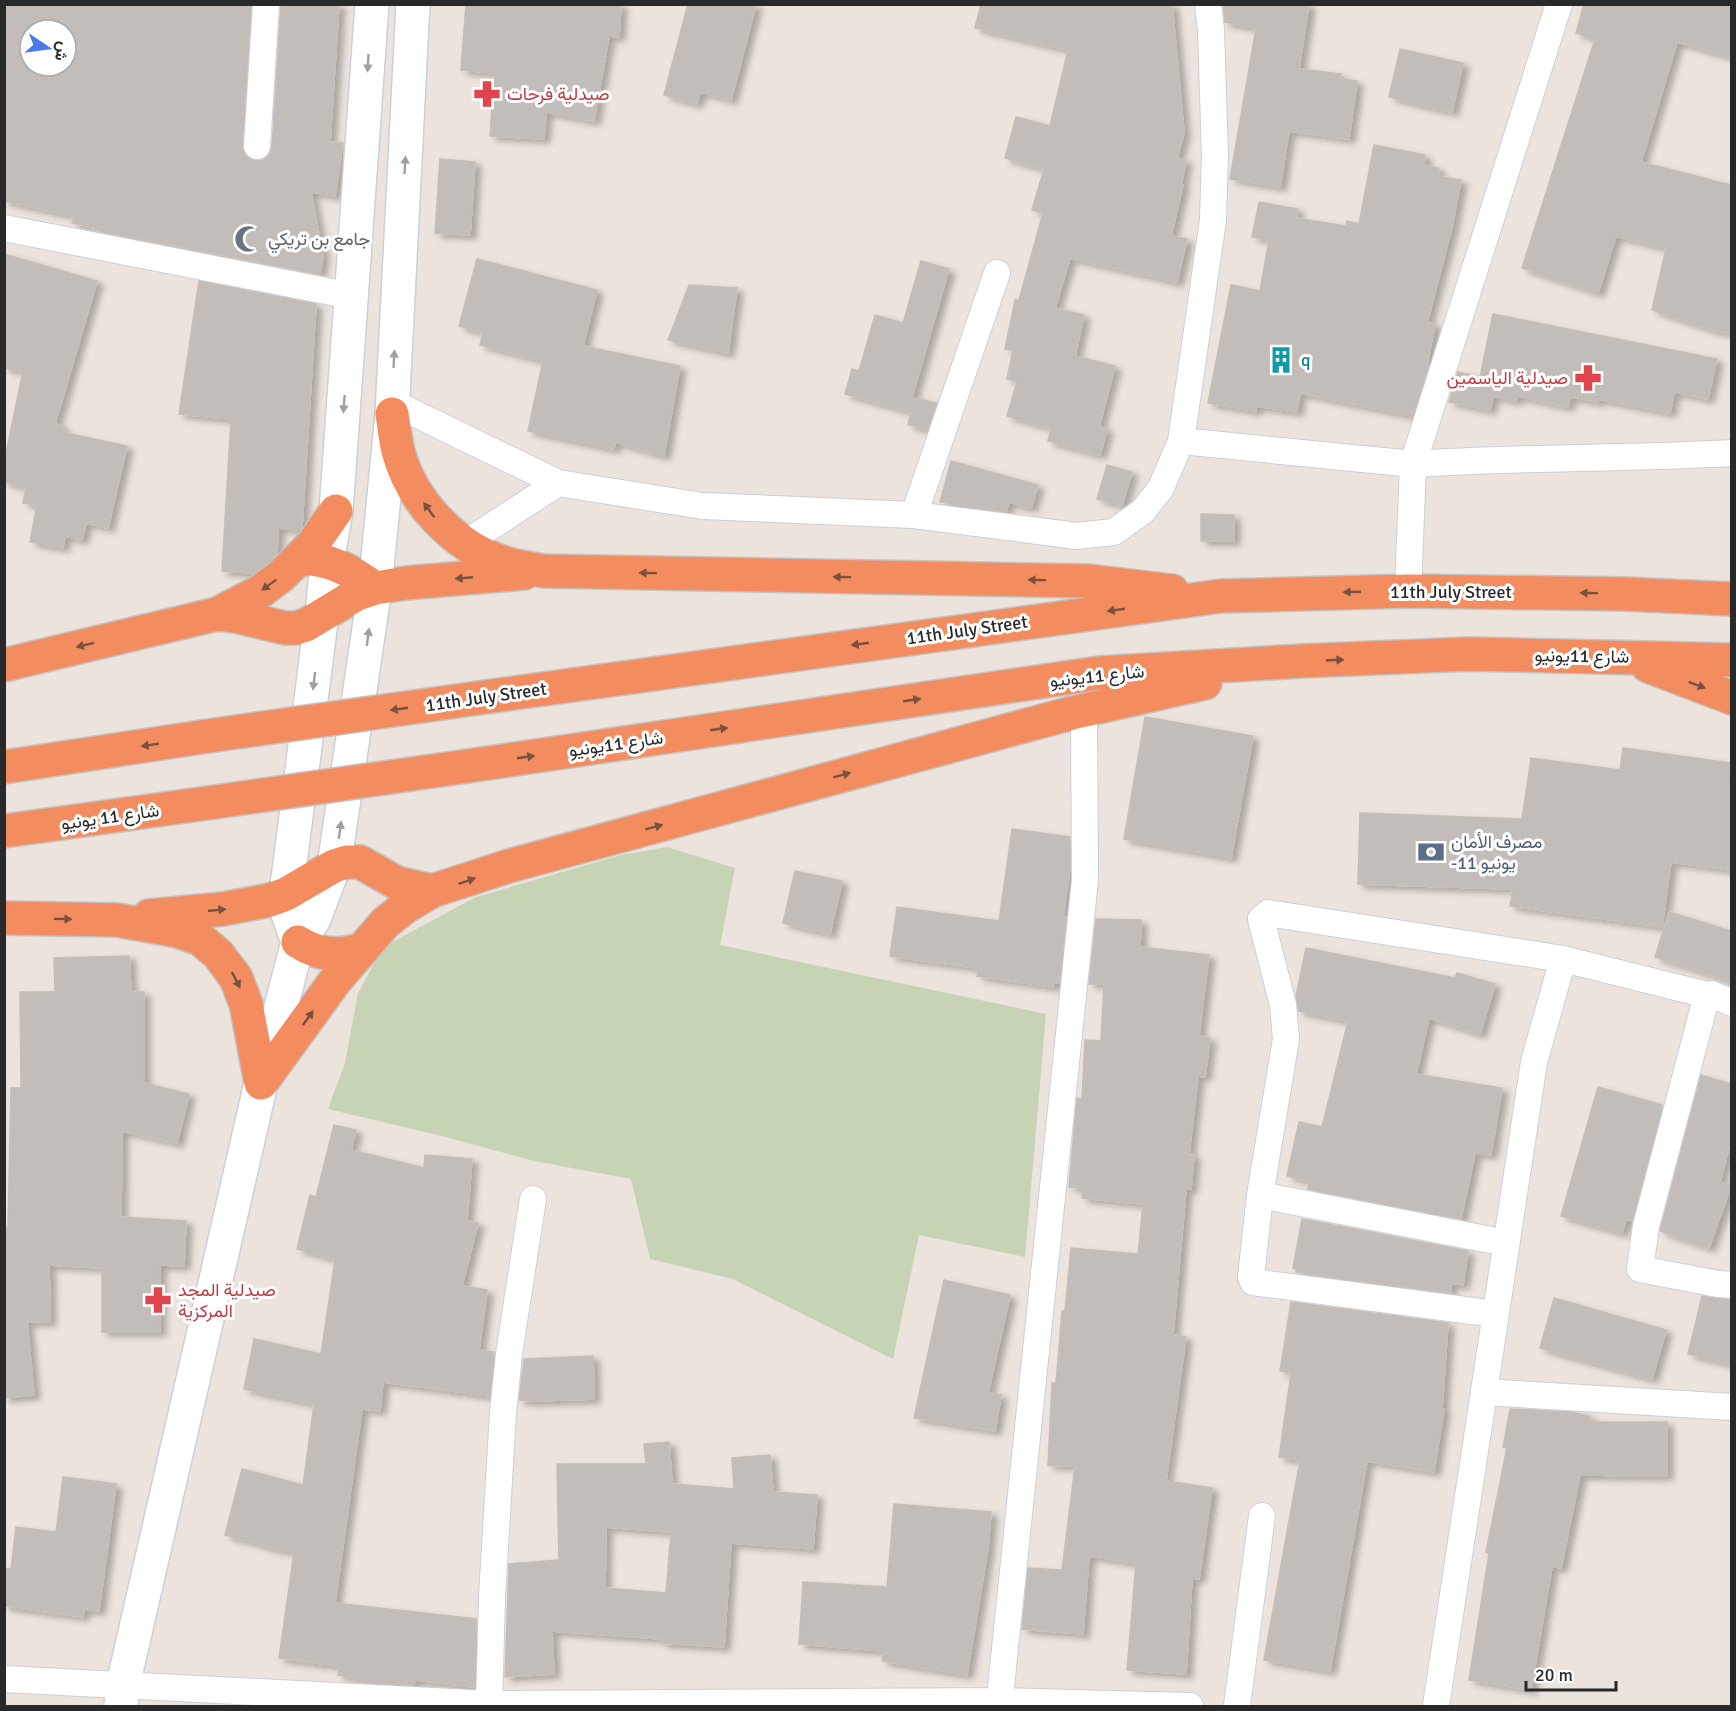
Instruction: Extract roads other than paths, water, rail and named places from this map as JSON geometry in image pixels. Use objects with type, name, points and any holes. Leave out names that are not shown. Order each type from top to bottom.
[{"type":"highway","points":[[392,408],[398,452],[413,487],[435,518],[464,543],[502,562],[544,571]]},
{"type":"highway","points":[[4,665],[217,614],[313,560],[336,511]]},
{"type":"highway","points":[[313,560],[360,577],[375,588]]},
{"type":"highway","points":[[217,614],[236,616],[285,628],[296,628],[306,625],[357,594],[375,588],[432,580],[544,571],[1088,581],[1221,596]]},
{"type":"highway","points":[[1625,594],[1731,579]]},
{"type":"highway","name":"11th July Street","points":[[4,766],[477,698],[1221,596],[1408,591],[1625,594],[1731,599]]},
{"type":"highway","name":"شارع 11يونيو","points":[[215,802],[1099,673],[1470,654],[1731,660]]},
{"type":"highway","points":[[1623,657],[1731,698]]},
{"type":"highway","points":[[261,1083],[360,950],[385,923],[405,907],[432,891],[509,866],[1084,710],[1302,661]]},
{"type":"highway","name":"شارع 11 يونيو","points":[[4,831],[215,802]]},
{"type":"highway","points":[[4,918],[117,920],[245,906],[286,894],[334,866],[347,862],[360,862],[397,883],[432,891]]},
{"type":"highway","points":[[117,920],[178,931],[200,939],[218,954],[236,978],[246,1004],[261,1083]]},
{"type":"highway","points":[[298,942],[322,953],[348,954],[360,950]]},
{"type":"main road","points":[[336,511],[372,4]]},
{"type":"main road","points":[[122,1696],[261,1083],[298,942],[314,919],[334,866],[375,588],[392,408],[413,4]]},
{"type":"main road","points":[[298,942],[288,914],[286,894],[322,614],[313,560]]},
{"type":"street","points":[[257,146],[266,4]]},
{"type":"street","points":[[392,408],[558,483],[703,506],[914,515],[1077,536],[1114,532],[1143,511],[1161,489],[1181,441],[1213,220],[1215,156],[1211,30],[1208,4]]},
{"type":"street","points":[[1408,591],[1413,464],[1559,4]]},
{"type":"street","points":[[4,228],[352,296]]},
{"type":"street","points":[[914,515],[997,273]]},
{"type":"street","points":[[1181,441],[1413,464],[1522,459],[1647,458],[1731,453]]},
{"type":"street","points":[[464,543],[558,483]]},
{"type":"street","points":[[999,1704],[1085,880],[1084,710]]},
{"type":"street","points":[[1495,1314],[1256,1283],[1251,1277],[1260,1195],[1286,1040],[1283,1005],[1261,919],[1268,913],[1563,959],[1707,995],[1711,993],[1731,1003]]},
{"type":"street","points":[[1436,1707],[1534,1062],[1563,959]]},
{"type":"street","points":[[1707,995],[1646,1226],[1640,1269],[1731,1285]]},
{"type":"street","points":[[1260,1195],[1506,1243]]},
{"type":"street","points":[[489,1704],[501,1436],[509,1354],[533,1199]]},
{"type":"street","points":[[1484,1392],[1731,1407]]},
{"type":"street","points":[[1237,1707],[1262,1516]]},
{"type":"street","points":[[4,1679],[122,1696],[489,1704],[999,1704],[1190,1707]]},
{"type":"place","name":"صيدلية فرحات","points":[[487,94]]},
{"type":"place","name":"جامع بن تريكي","points":[[248,239]]},
{"type":"place","name":"q","points":[[1281,360]]},
{"type":"place","name":"صيدلية الياسمين","points":[[1588,378]]},
{"type":"place","name":"مصرف الأمان -11 يونيو","points":[[1431,852]]},
{"type":"place","name":"صيدلية المجد المركزية","points":[[158,1300]]}]
